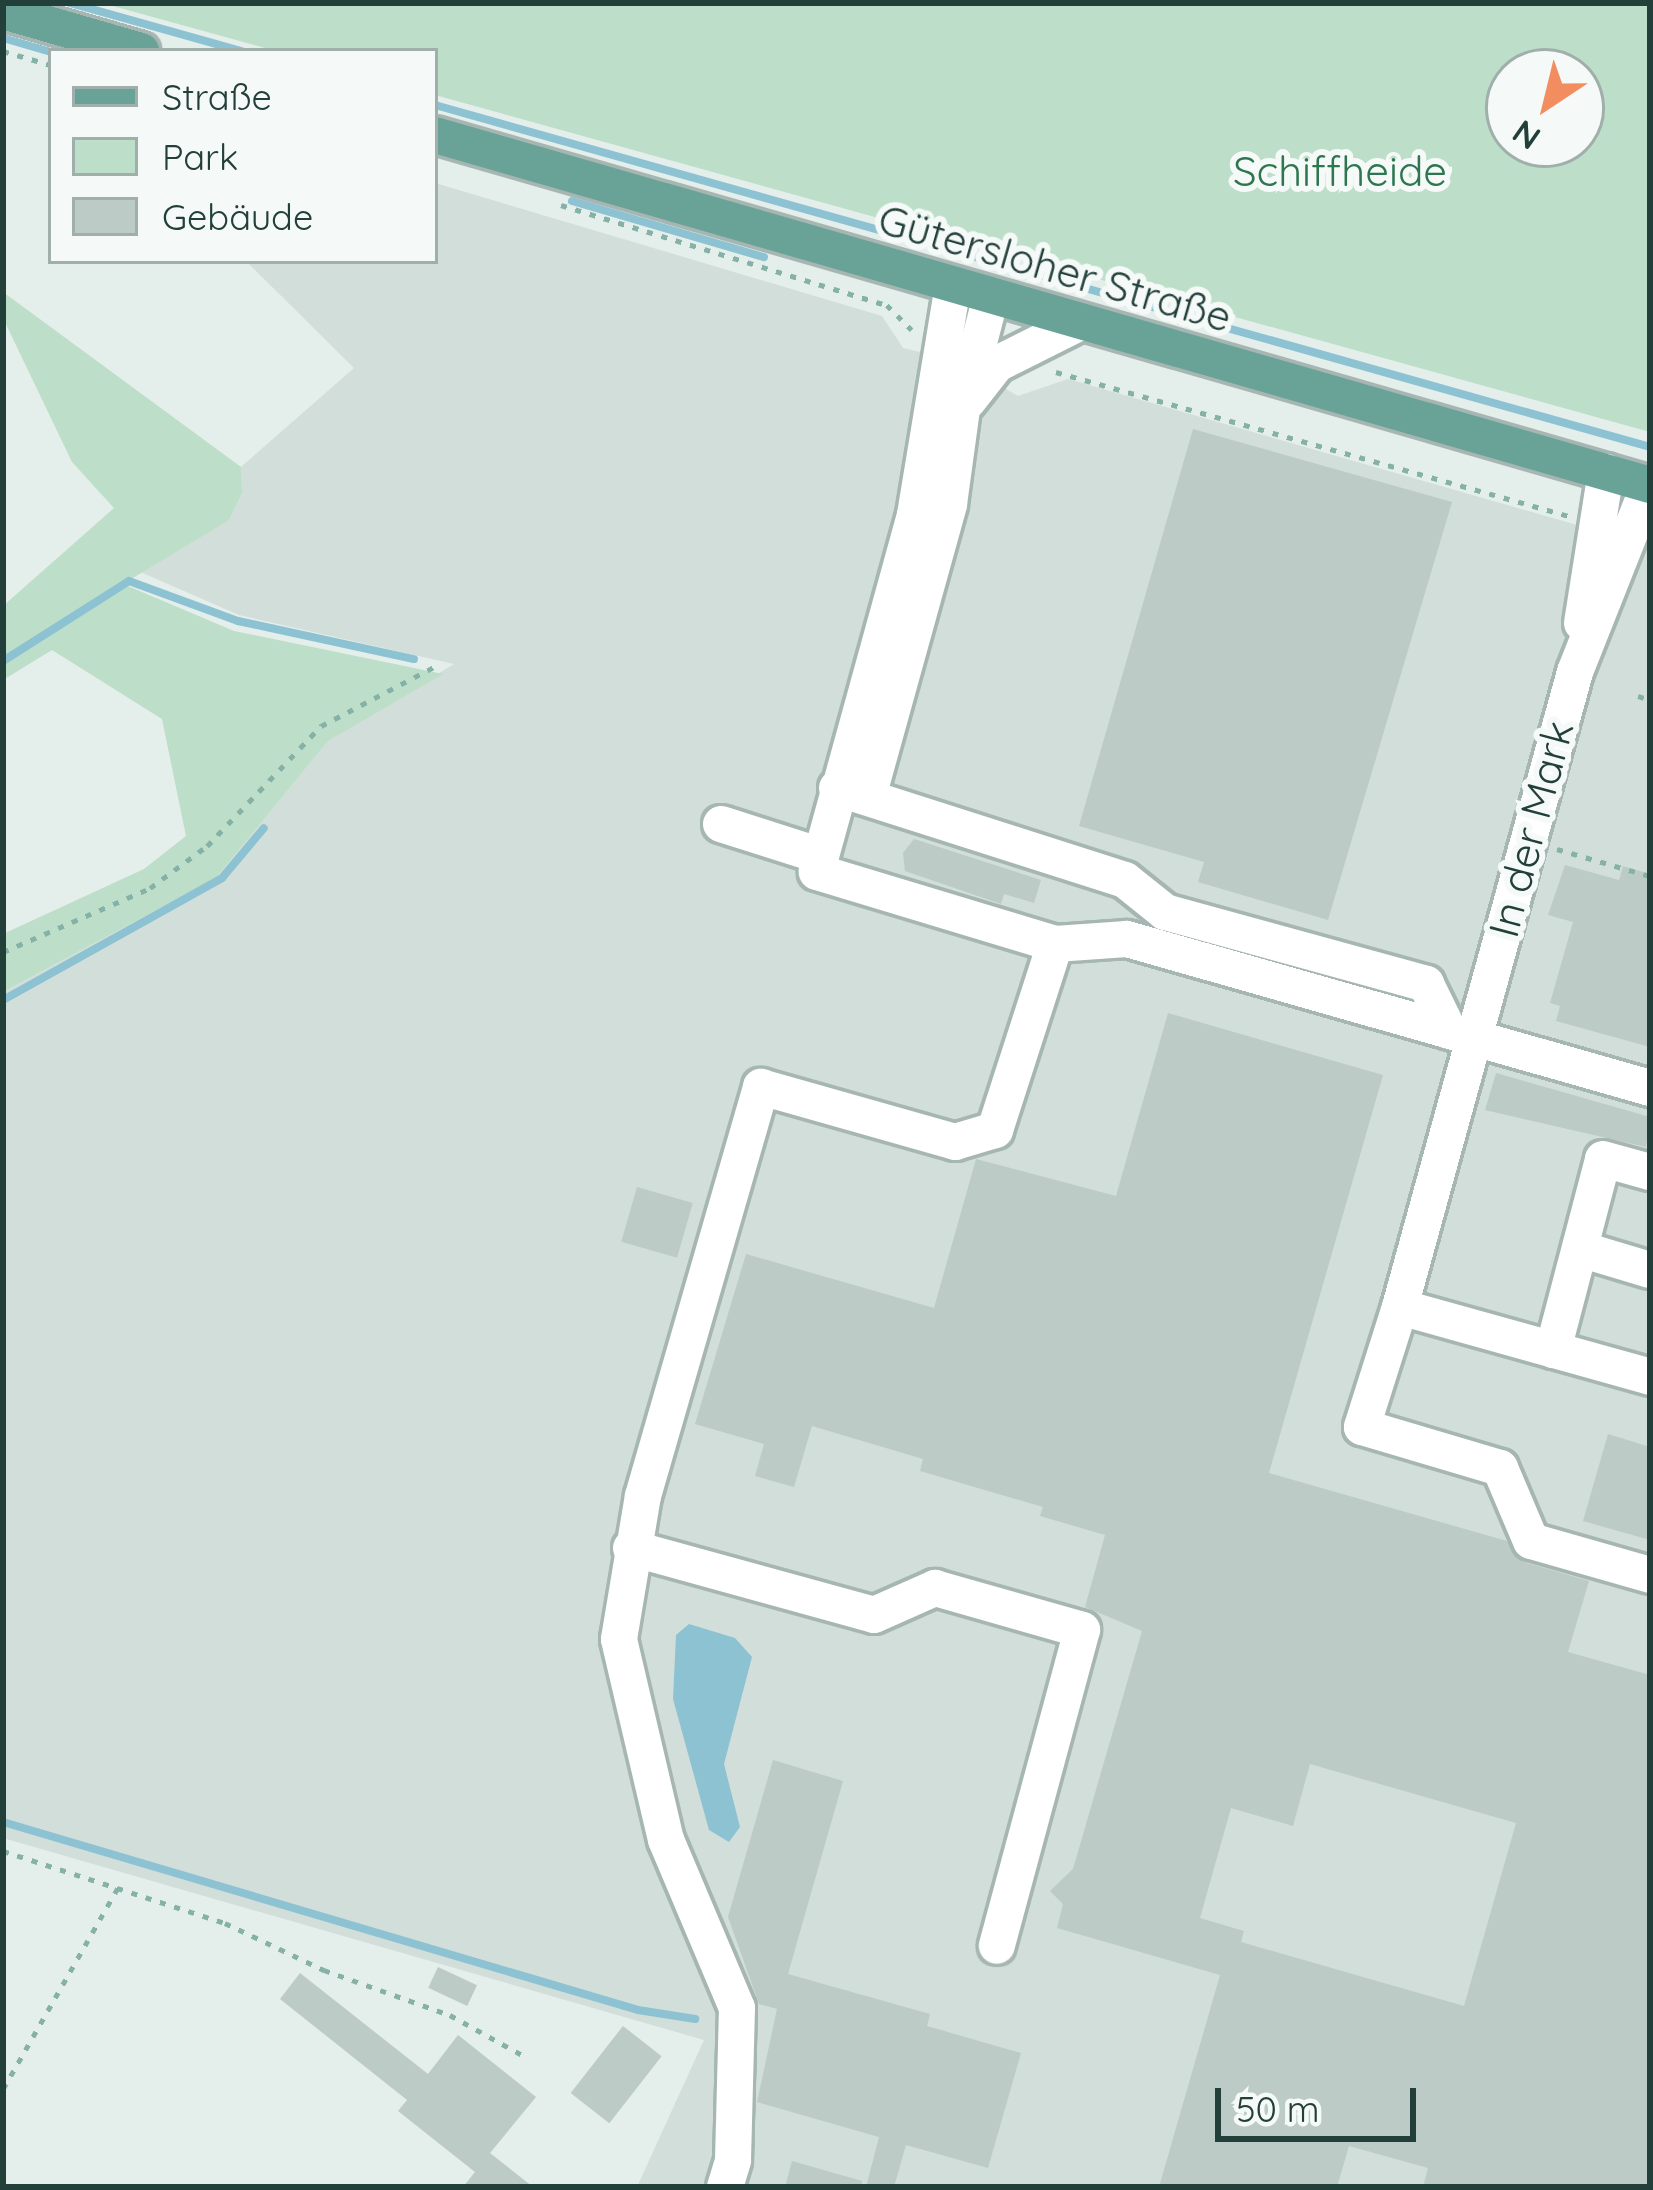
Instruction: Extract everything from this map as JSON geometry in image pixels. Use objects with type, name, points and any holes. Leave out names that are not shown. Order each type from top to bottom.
[{"type":"main road","points":[[3,11],[131,48]]},
{"type":"main road","name":"Gütersloher Straße","points":[[438,136],[1650,485]]},
{"type":"street","points":[[853,792],[915,515],[953,285]]},
{"type":"street","points":[[819,864],[853,792],[950,504],[962,409],[991,296]]},
{"type":"street","points":[[962,409],[997,364],[1079,323]]},
{"type":"street","name":"In der Mark","points":[[1575,672],[1606,472]]},
{"type":"street","name":"In der Mark","points":[[1650,485],[1575,672],[1488,986],[1463,1035],[1400,1307],[1362,1426],[1500,1468],[1531,1541],[1650,1576]]},
{"type":"street","points":[[853,792],[1125,880],[1165,912],[1426,984],[1463,1035]]},
{"type":"street","points":[[721,824],[819,864],[1055,944],[1127,939],[1650,1088]]},
{"type":"street","points":[[725,2187],[737,2008],[666,1840],[619,1639],[631,1549],[761,1087],[956,1142],[995,1130],[1055,944]]},
{"type":"street","points":[[1553,1350],[1603,1159],[1650,1172]]},
{"type":"street","points":[[1580,1249],[1650,1270]]},
{"type":"street","points":[[1400,1307],[1650,1377]]},
{"type":"street","points":[[631,1549],[874,1615],[935,1588],[1082,1630],[997,1946]]},
{"type":"path","points":[[3,51],[48,64]]},
{"type":"path","points":[[556,202],[570,213],[887,305],[916,339]]},
{"type":"path","points":[[1044,373],[1071,370],[1562,514]]},
{"type":"path","points":[[3,952],[151,887],[207,846],[321,726],[434,668]]},
{"type":"path","points":[[1638,696],[1650,700]]},
{"type":"path","points":[[1558,829],[1552,848],[1650,876]]},
{"type":"path","points":[[3,1851],[119,1886],[450,2014],[524,2056]]},
{"type":"path","points":[[3,2089],[119,1886]]},
{"type":"shaded area","points":[[438,184],[882,316],[903,348],[958,361],[1018,396],[1068,379],[1650,546],[1650,2187],[637,2187],[704,2040],[3,1838],[3,992],[216,878],[328,741],[454,664],[239,615],[138,571],[229,520],[242,493],[241,467],[354,368],[249,264],[438,264]]},
{"type":"green space","name":"Schiffheide","points":[[102,3],[1650,3],[1650,432],[438,96],[438,48],[265,48]]},
{"type":"green space","points":[[3,292],[241,467],[242,493],[229,520],[123,584],[234,631],[443,674],[328,741],[216,878],[3,992],[3,934],[144,869],[186,836],[162,719],[52,650],[3,680],[3,606],[114,508],[72,462],[3,318]]},
{"type":"water","points":[[689,1624],[735,1638],[752,1657],[724,1764],[740,1827],[729,1842],[709,1830],[673,1699],[676,1635]]},
{"type":"building","points":[[1193,429],[1452,502],[1328,920],[1198,882],[1204,862],[1079,826]]},
{"type":"building","points":[[914,839],[1041,880],[1034,903],[1004,894],[1001,904],[905,871],[903,853]]},
{"type":"building","points":[[1565,865],[1619,880],[1623,866],[1650,874],[1650,1047],[1556,1021],[1560,1006],[1550,1003],[1573,922],[1548,915]]},
{"type":"building","points":[[1168,1013],[1383,1075],[1269,1473],[1507,1541],[1524,1562],[1589,1581],[1568,1652],[1650,1675],[1650,2187],[1423,2187],[1428,2168],[1349,2146],[1337,2187],[1159,2187],[1220,1975],[1057,1928],[1063,1904],[1050,1891],[1073,1869],[1142,1631],[1085,1607],[1105,1535],[1040,1516],[1043,1507],[920,1471],[923,1459],[812,1426],[794,1487],[755,1476],[764,1444],[695,1424],[746,1254],[934,1308],[976,1159],[1116,1196]],"holes":[[[1310,1764],[1516,1823],[1464,2006],[1241,1942],[1244,1931],[1200,1918],[1231,1808],[1293,1826]]]},
{"type":"building","points":[[1496,1073],[1650,1117],[1646,1147],[1485,1110]]},
{"type":"building","points":[[637,1187],[693,1203],[677,1258],[621,1242]]},
{"type":"building","points":[[1608,1434],[1650,1447],[1650,1540],[1583,1521]]},
{"type":"building","points":[[773,1760],[843,1781],[788,1974],[930,2014],[927,2026],[1021,2053],[988,2168],[906,2145],[894,2187],[866,2187],[879,2137],[757,2102],[777,2009],[759,2004],[728,1917]]},
{"type":"building","points":[[438,1967],[477,1985],[467,2006],[428,1988]]},
{"type":"building","points":[[300,1973],[428,2074],[458,2035],[536,2097],[490,2153],[533,2187],[463,2187],[475,2172],[398,2111],[407,2100],[280,1999]]},
{"type":"building","points":[[623,2026],[662,2056],[609,2123],[571,2093]]},
{"type":"building","points":[[792,2161],[862,2181],[861,2187],[785,2187]]},
{"type":"waterway","points":[[70,3],[230,48]]},
{"type":"waterway","points":[[3,38],[48,51]]},
{"type":"waterway","points":[[438,106],[1650,447]]},
{"type":"waterway","points":[[572,201],[764,257]]},
{"type":"waterway","points":[[3,661],[129,581],[238,621],[414,659]]},
{"type":"waterway","points":[[3,1000],[222,878],[264,828]]},
{"type":"waterway","points":[[3,1822],[638,2010],[695,2019]]}]
